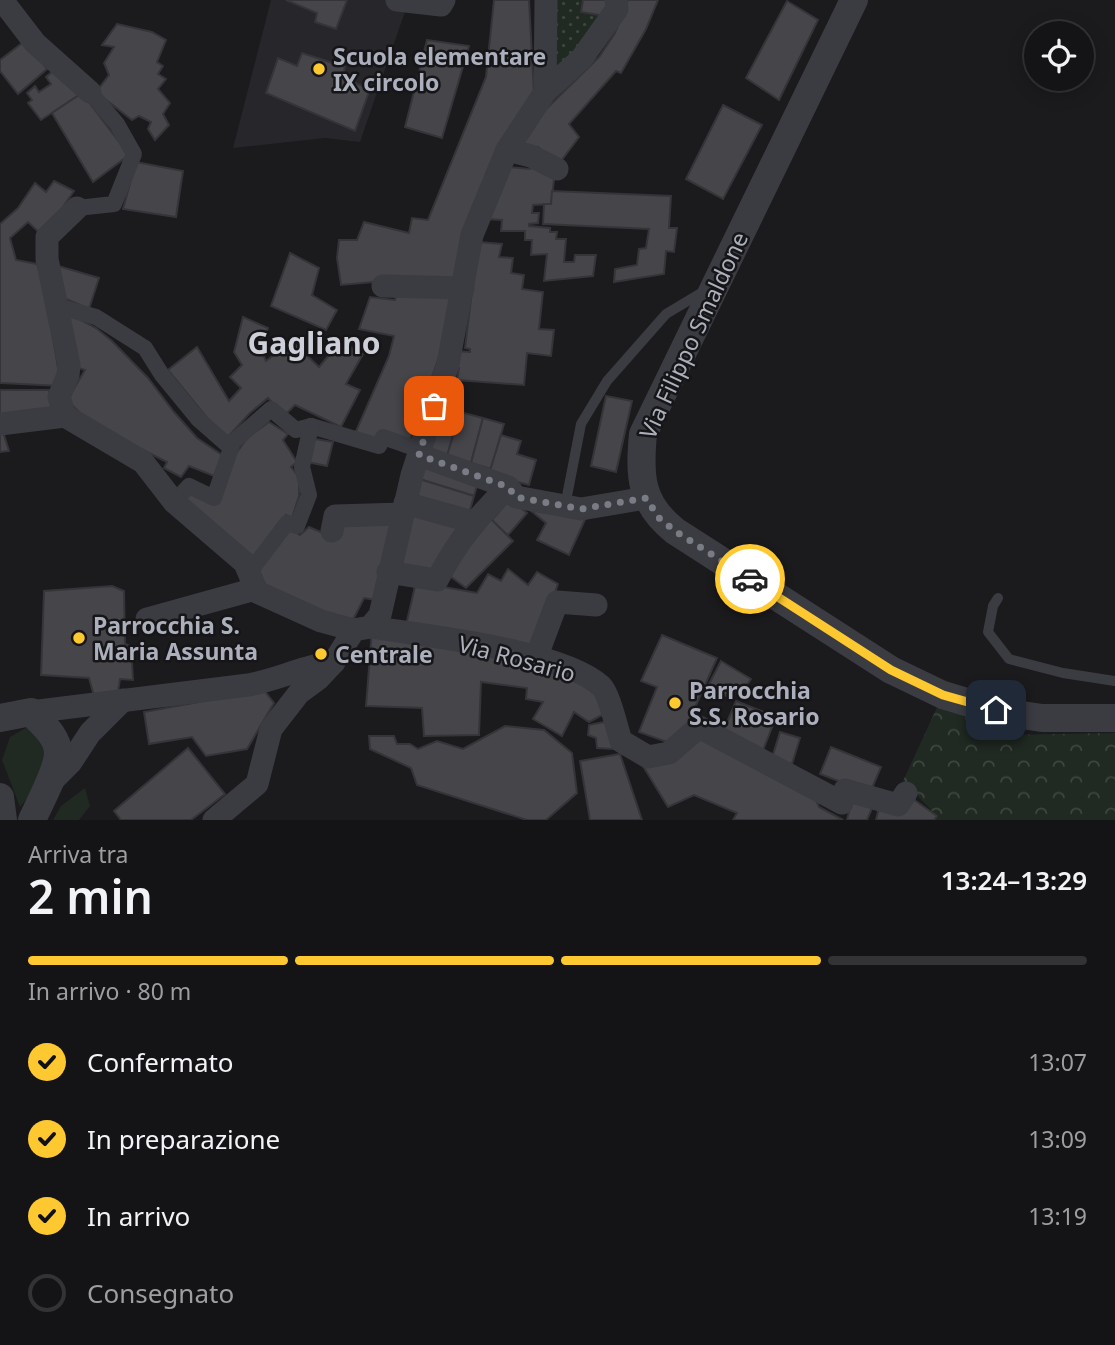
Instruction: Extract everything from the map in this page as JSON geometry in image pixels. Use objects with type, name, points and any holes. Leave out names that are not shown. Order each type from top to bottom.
[{"type":"street","points":[[0,424],[65,416],[59,397],[69,365],[47,259],[47,237],[77,208],[114,204],[134,155],[117,124],[90,92],[35,43],[2,0]]},
{"type":"street","points":[[397,0],[441,5],[444,0]]},
{"type":"street","points":[[545,92],[546,0]]},
{"type":"street","points":[[214,820],[257,784],[271,729],[299,693],[318,679],[362,628],[380,615],[404,509],[448,364],[472,235],[507,150],[545,92],[582,58],[617,9],[616,0]]},
{"type":"street","name":"Via Filippo Smaldone","points":[[854,0],[643,434],[640,465],[646,498],[659,518],[675,531],[891,670],[943,695],[996,710],[1042,718],[1115,718]]},
{"type":"street","points":[[507,150],[531,156],[556,169]]},
{"type":"street","points":[[383,286],[463,288]]},
{"type":"street","points":[[57,306],[96,317],[145,348],[162,375],[198,419],[231,448]]},
{"type":"street","points":[[174,502],[189,486],[214,498],[233,442],[271,409],[296,430],[311,426],[379,446],[383,437],[508,487],[516,497],[581,509],[646,498]]},
{"type":"street","name":"Via Rosario","points":[[65,416],[143,462],[174,502],[245,564],[257,592],[321,621],[492,647],[577,670],[604,688],[621,741],[648,757],[670,753],[699,727],[844,811],[845,790],[898,805],[906,793]]},
{"type":"street","points":[[147,619],[252,581],[288,523],[297,526],[309,495],[302,467],[311,426]]},
{"type":"street","points":[[388,572],[437,580],[455,546],[473,522],[508,487]]},
{"type":"street","points":[[332,531],[335,516],[404,509],[473,522]]},
{"type":"street","points":[[536,657],[557,601],[596,606]]},
{"type":"street","points":[[11,719],[123,700],[193,694],[267,682],[312,665],[334,662]]},
{"type":"street","points":[[49,784],[71,762],[90,733],[123,700]]},
{"type":"street","points":[[11,719],[55,740],[58,753],[49,784],[32,820]]},
{"type":"street","points":[[0,797],[3,820]]},
{"type":"lane","points":[[566,496],[580,424],[607,381],[666,314],[714,285]]},
{"type":"lane","points":[[998,598],[993,606],[988,632],[1009,659],[1063,674],[1115,681]]},
{"type":"shaded area","name":"Scuola elementare IX circolo","points":[[271,0],[409,0],[360,142],[325,138],[233,148]]},
{"type":"green space","points":[[546,0],[583,0],[581,12],[605,16],[545,92]]},
{"type":"green space","points":[[939,703],[1009,735],[1115,733],[1115,820],[934,820],[937,816],[903,781]]},
{"type":"green space","points":[[27,727],[45,737],[49,757],[35,789],[20,807],[2,760],[10,737]]},
{"type":"green space","points":[[85,788],[90,806],[79,820],[53,820],[61,806]]},
{"type":"building","points":[[286,0],[347,0],[336,29],[315,22],[317,13]]},
{"type":"building","points":[[494,0],[529,0],[534,94],[453,286],[385,281],[341,285],[337,258],[339,240],[357,240],[364,222],[409,233],[412,218],[428,220],[486,77]]},
{"type":"building","points":[[583,0],[610,0],[605,16],[581,12]]},
{"type":"building","points":[[628,0],[658,0],[646,29],[621,73],[616,71],[569,124],[579,137],[558,165],[538,147],[535,151],[519,144],[537,118],[599,57],[615,33]]},
{"type":"building","points":[[787,1],[818,20],[779,100],[746,78]]},
{"type":"building","points":[[117,24],[152,32],[166,40],[157,62],[163,66],[158,74],[166,79],[158,89],[170,103],[163,114],[169,125],[155,140],[148,129],[151,122],[139,116],[132,120],[96,92],[109,75],[104,63],[114,47],[102,45]]},
{"type":"building","points":[[427,40],[469,46],[442,138],[405,127]]},
{"type":"building","points":[[25,41],[47,69],[18,94],[0,71],[0,60]]},
{"type":"building","points":[[302,53],[345,67],[343,78],[370,89],[355,131],[266,93],[278,58],[297,66]]},
{"type":"building","points":[[54,70],[82,93],[41,120],[28,103],[32,100],[27,93],[35,86],[39,92],[51,84],[46,77]]},
{"type":"building","points":[[82,93],[129,155],[93,182],[52,113]]},
{"type":"building","points":[[723,105],[762,125],[723,199],[686,179]]},
{"type":"building","points":[[535,160],[555,172],[551,204],[533,205],[532,213],[539,213],[538,223],[529,226],[550,228],[550,232],[557,232],[556,239],[566,239],[564,262],[574,262],[575,255],[596,255],[593,276],[544,281],[547,254],[531,255],[532,240],[525,240],[525,231],[501,231],[502,220],[486,219],[509,167],[530,169]]},
{"type":"building","points":[[136,162],[183,171],[176,217],[123,209]]},
{"type":"building","points":[[54,181],[74,191],[43,236],[28,222],[10,238],[16,260],[37,264],[43,276],[61,386],[0,383],[0,224],[18,208],[35,183],[46,192]]},
{"type":"building","points":[[552,191],[671,196],[669,228],[677,228],[674,252],[666,251],[664,274],[614,282],[615,269],[637,265],[639,249],[646,248],[649,229],[543,224],[544,204],[551,204]]},
{"type":"building","points":[[478,242],[502,244],[499,257],[513,258],[511,273],[524,275],[522,289],[543,292],[539,329],[554,330],[551,356],[527,353],[524,385],[457,380],[459,368],[451,367],[454,351],[470,352],[470,349],[465,348]]},
{"type":"building","points":[[290,253],[319,268],[312,295],[337,310],[326,330],[271,306]]},
{"type":"building","points":[[48,263],[99,278],[89,309],[57,295]]},
{"type":"building","points":[[398,289],[453,291],[447,334],[409,443],[354,436],[389,356],[394,336],[359,329],[370,297],[395,300]]},
{"type":"building","points":[[68,313],[96,328],[112,341],[148,378],[197,438],[222,455],[214,476],[189,466],[181,477],[164,468],[167,462],[91,424],[67,400],[85,370],[76,367]]},
{"type":"building","points":[[243,317],[268,328],[261,350],[266,361],[292,341],[319,367],[341,341],[363,354],[346,384],[360,390],[341,427],[295,405],[284,416],[268,398],[225,440],[168,370],[197,347],[229,401],[241,388],[230,377],[242,365],[234,352]]},
{"type":"building","points":[[0,390],[49,390],[54,415],[0,420]]},
{"type":"building","points":[[606,396],[632,401],[616,472],[591,466]]},
{"type":"building","points":[[438,408],[460,412],[447,456],[424,452]]},
{"type":"building","points":[[460,412],[483,418],[471,463],[447,456]]},
{"type":"building","points":[[483,418],[504,424],[491,469],[471,463]]},
{"type":"building","points":[[269,422],[288,434],[283,440],[297,462],[291,467],[299,477],[299,496],[292,518],[286,515],[272,540],[252,562],[179,502],[188,493],[214,504],[235,455],[248,437]]},
{"type":"building","points":[[0,432],[3,432],[9,451],[0,452]]},
{"type":"building","points":[[501,435],[521,441],[517,454],[536,460],[529,485],[489,474]]},
{"type":"building","points":[[315,439],[333,442],[327,466],[307,462]]},
{"type":"building","points":[[421,458],[479,479],[474,496],[416,478]]},
{"type":"building","points":[[416,478],[474,496],[468,517],[409,500]]},
{"type":"building","points":[[510,499],[527,513],[508,535],[491,521]]},
{"type":"building","points":[[408,506],[460,525],[436,576],[393,565]]},
{"type":"building","points":[[530,510],[587,515],[569,555],[537,540],[546,523]]},
{"type":"building","points":[[491,519],[513,541],[466,588],[447,574]]},
{"type":"building","points":[[396,520],[376,600],[364,598],[353,620],[288,605],[267,588],[258,571],[286,527],[300,535],[309,527],[323,533],[338,521]]},
{"type":"building","points":[[508,569],[528,585],[537,572],[558,584],[536,648],[406,625],[416,582],[477,593],[488,574],[501,581]]},
{"type":"building","points":[[112,586],[124,591],[125,644],[131,646],[133,680],[120,679],[118,692],[94,696],[89,678],[41,675],[44,591]]},
{"type":"building","points":[[372,630],[574,672],[603,692],[606,713],[589,722],[574,712],[562,736],[533,719],[543,702],[526,699],[527,688],[481,682],[479,735],[424,736],[422,708],[366,706]]},
{"type":"building","name":"Parrocchia S.S. Rosario","points":[[662,635],[717,658],[678,746],[639,732],[657,687],[641,681]]},
{"type":"building","points":[[721,661],[751,679],[741,693],[731,690],[726,696],[709,684]]},
{"type":"building","points":[[264,690],[274,703],[247,749],[206,756],[192,737],[149,744],[144,712]]},
{"type":"building","points":[[736,701],[776,717],[762,753],[722,734]]},
{"type":"building","points":[[609,721],[613,749],[597,748],[596,738],[588,735],[589,725]]},
{"type":"building","points":[[505,726],[544,730],[572,753],[577,793],[546,820],[527,820],[417,785],[411,768],[370,749],[369,736],[394,736],[397,744],[410,744],[418,749],[437,741],[463,749]]},
{"type":"building","points":[[698,732],[812,791],[819,807],[843,820],[733,820],[737,813],[694,795],[668,807],[643,766]]},
{"type":"building","points":[[780,732],[800,738],[792,764],[772,758]]},
{"type":"building","points":[[831,747],[881,767],[870,793],[820,774]]},
{"type":"building","points":[[188,748],[225,794],[191,820],[121,820],[114,811]]},
{"type":"building","points":[[620,754],[642,820],[590,820],[580,761]]},
{"type":"building","points":[[852,799],[873,806],[867,820],[847,820]]},
{"type":"building","points":[[913,799],[937,816],[934,820],[876,820],[879,807]]},
{"type":"way so far","points":[[434,406],[419,455],[508,487],[516,497],[551,505],[581,509],[646,498],[659,518],[675,531],[750,579]]},
{"type":"place","name":"Scuola elementare IX circolo","points":[[319,69]]},
{"type":"place","name":"Parrocchia S. Maria Assunta","points":[[79,638]]},
{"type":"place","name":"Centrale","points":[[321,654]]},
{"type":"place","name":"Parrocchia S.S. Rosario","points":[[675,703]]},
{"type":"district","name":"Gagliano","points":[[314,342]]},
{"type":"route","points":[[750,579],[891,670],[943,695],[996,710]]}]
